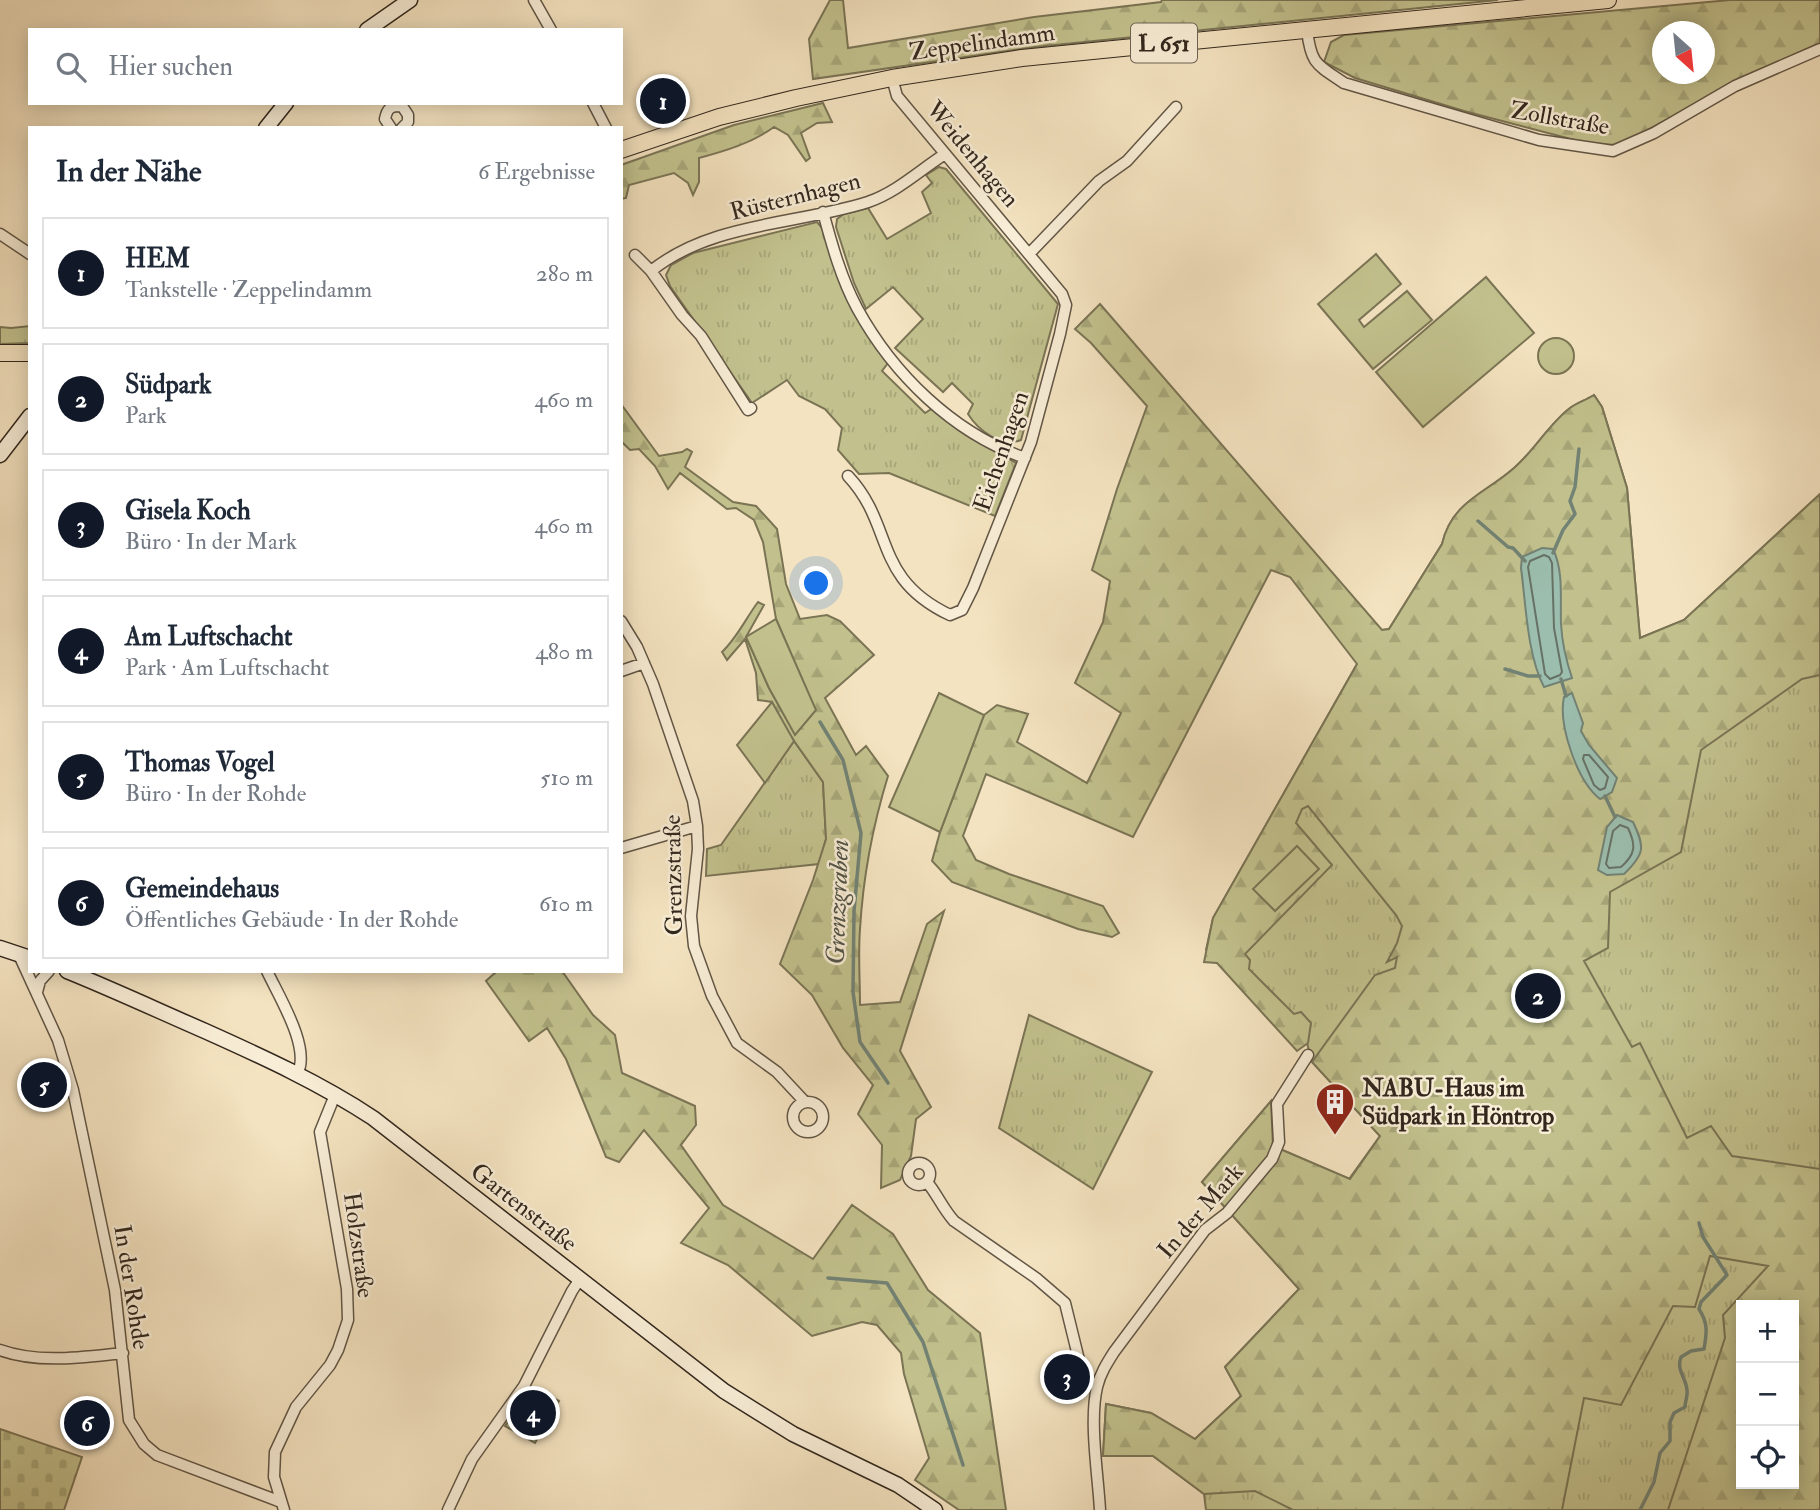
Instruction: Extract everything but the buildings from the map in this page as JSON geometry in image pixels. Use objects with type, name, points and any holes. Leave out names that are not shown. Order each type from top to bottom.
[{"type":"main road","name":"Zeppelindamm","points":[[623,149],[719,117],[796,98],[892,78],[1022,58],[1608,0]]},
{"type":"main road","points":[[4,353],[28,353]]},
{"type":"street","points":[[385,24],[410,0]]},
{"type":"street","points":[[534,0],[550,28]]},
{"type":"street","name":"Zollstraße","points":[[1307,30],[1310,53],[1321,67],[1344,83],[1539,140],[1600,151],[1613,151],[1654,133],[1735,86],[1820,50]]},
{"type":"street","name":"Weidenhagen","points":[[892,78],[897,96],[1066,302]]},
{"type":"street","points":[[268,126],[284,105]]},
{"type":"street","points":[[390,126],[385,119],[386,111],[396,105]]},
{"type":"street","points":[[401,105],[408,115],[408,122],[404,126]]},
{"type":"street","points":[[594,105],[605,126]]},
{"type":"street","points":[[1029,254],[1099,181],[1127,161],[1176,107]]},
{"type":"street","name":"Rüsternhagen","points":[[650,271],[670,255],[742,229],[869,201],[903,184],[945,154]]},
{"type":"street","points":[[823,212],[842,274],[856,306],[885,352],[943,411],[975,434],[1007,452],[1025,458]]},
{"type":"street","points":[[0,234],[28,253]]},
{"type":"street","points":[[635,255],[701,336],[748,410],[751,408]]},
{"type":"street","name":"Eichenhagen","points":[[848,476],[866,499],[888,557],[909,587],[935,608],[950,615],[962,610],[1025,458],[1060,334],[1066,302]]},
{"type":"street","points":[[4,353],[28,363]]},
{"type":"street","points":[[0,455],[28,419]]},
{"type":"street","name":"Grenzstraße","points":[[623,625],[644,663],[680,762],[697,826],[698,849],[691,916],[694,946],[712,996],[737,1043],[783,1077],[805,1102]]},
{"type":"street","points":[[623,670],[644,663]]},
{"type":"street","points":[[623,847],[697,826]]},
{"type":"street","points":[[0,948],[24,957]]},
{"type":"street","name":"In der Rohde","points":[[30,973],[58,1040],[74,1090],[115,1290],[129,1420],[144,1444],[157,1455],[282,1506]]},
{"type":"street","points":[[37,992],[40,981],[47,973]]},
{"type":"street","name":"Gartenstraße","points":[[72,973],[298,1074],[373,1118],[724,1391],[761,1416],[898,1485],[935,1510]]},
{"type":"street","points":[[268,973],[299,1041],[301,1049],[298,1074]]},
{"type":"street","name":"In der Mark","points":[[1100,1510],[1095,1410],[1097,1387],[1114,1352],[1205,1230],[1227,1213],[1272,1159],[1279,1142],[1277,1104],[1308,1055]]},
{"type":"street","name":"Holzstraße","points":[[282,1506],[274,1477],[275,1452],[296,1407],[330,1365],[348,1320],[347,1289],[320,1132],[335,1095]]},
{"type":"street","points":[[927,1182],[935,1191],[945,1212],[954,1220],[1036,1278],[1065,1303],[1081,1368],[1085,1377],[1097,1387]]},
{"type":"street","points":[[448,1510],[472,1459],[524,1386],[580,1279]]},
{"type":"street","points":[[0,1350],[25,1356],[66,1358],[123,1353]]},
{"type":"green space","points":[[830,0],[843,0],[848,48],[1034,17],[1162,0],[1498,0],[1035,47],[813,79],[809,39]]},
{"type":"green space","points":[[1730,0],[1820,0],[1820,46],[1749,75],[1620,145],[1590,144],[1464,111],[1355,78],[1324,62],[1331,42],[1344,35]]},
{"type":"green space","points":[[823,103],[832,122],[817,123],[801,133],[810,158],[806,161],[788,135],[774,127],[747,142],[699,158],[699,182],[693,195],[688,183],[674,173],[629,185],[626,198],[623,199],[623,164],[734,125]]},
{"type":"green space","points":[[939,167],[946,169],[1058,304],[1021,440],[1006,442],[984,431],[968,414],[973,404],[952,383],[943,392],[895,348],[923,319],[893,287],[866,309],[854,283],[836,227],[837,219],[844,214],[868,208],[887,239],[931,213],[922,192],[932,183],[926,175]]},
{"type":"green space","points":[[817,222],[822,228],[841,282],[857,315],[888,363],[882,371],[925,413],[933,408],[966,435],[1016,463],[995,516],[889,473],[859,474],[838,450],[842,428],[825,409],[799,396],[787,380],[752,403],[670,286],[666,275],[671,265],[693,253]]},
{"type":"green space","points":[[1376,254],[1401,284],[1359,320],[1364,327],[1407,291],[1432,320],[1373,369],[1318,304]]},
{"type":"green space","points":[[1486,277],[1534,333],[1423,427],[1376,372]]},
{"type":"green space","points":[[1100,304],[1382,630],[1389,629],[1442,544],[1453,518],[1462,508],[1514,468],[1570,408],[1594,395],[1602,407],[1627,488],[1640,638],[1684,620],[1820,494],[1820,675],[1802,679],[1701,750],[1681,852],[1610,892],[1608,948],[1584,961],[1632,1047],[1640,1043],[1687,1138],[1711,1126],[1732,1156],[1820,1169],[1820,1510],[1668,1510],[1725,1338],[1723,1315],[1736,1301],[1736,1489],[1799,1489],[1799,1300],[1737,1300],[1768,1266],[1710,1256],[1695,1307],[1673,1306],[1621,1405],[1584,1398],[1562,1510],[1293,1510],[1255,1491],[1204,1494],[1153,1456],[1103,1456],[1106,1404],[1151,1413],[1195,1439],[1241,1396],[1225,1367],[1299,1289],[1202,1182],[1271,1101],[1273,1146],[1350,1179],[1380,1136],[1312,1062],[1375,975],[1395,968],[1397,957],[1387,962],[1402,926],[1308,806],[1302,809],[1296,823],[1332,865],[1245,954],[1250,960],[1249,969],[1294,1014],[1301,1012],[1311,1023],[1308,1043],[1297,1051],[1217,963],[1204,962],[1213,918],[1357,664],[1290,577],[1271,570],[1133,837],[986,774],[963,836],[976,860],[1103,906],[1119,933],[1112,937],[1078,929],[952,882],[932,861],[940,832],[984,715],[997,705],[1028,714],[1017,742],[1087,783],[1121,713],[1075,683],[1103,622],[1110,581],[1092,570],[1147,406],[1091,343],[1075,329]]},
{"type":"green space","points":[[28,326],[28,343],[0,344],[0,327]]},
{"type":"green space","points":[[1556,338],[1569,343],[1574,356],[1569,369],[1556,374],[1543,369],[1538,356],[1543,343]]},
{"type":"green space","points":[[1594,395],[1602,407],[1627,488],[1640,638],[1684,620],[1820,494],[1820,1510],[1206,1510],[1204,1494],[1153,1456],[1103,1456],[1106,1404],[1151,1413],[1195,1439],[1241,1396],[1225,1367],[1299,1289],[1202,1182],[1271,1101],[1273,1146],[1349,1179],[1380,1136],[1312,1062],[1307,1043],[1206,950],[1213,918],[1378,627],[1382,630],[1389,629],[1442,544],[1453,518],[1471,500],[1522,461],[1573,406]]},
{"type":"green space","points":[[623,407],[659,456],[687,449],[692,452],[685,467],[733,502],[756,506],[777,529],[786,584],[800,619],[827,615],[840,621],[874,655],[825,698],[856,755],[866,746],[888,776],[866,871],[859,938],[860,1005],[900,1002],[927,924],[944,911],[900,1051],[931,1107],[916,1119],[911,1156],[900,1180],[881,1188],[882,1145],[858,1114],[873,1085],[843,1048],[812,995],[780,964],[826,839],[823,782],[785,728],[772,702],[758,700],[756,673],[745,639],[727,660],[722,652],[758,602],[764,605],[746,637],[769,688],[795,734],[815,710],[776,619],[763,542],[754,520],[736,508],[727,509],[680,473],[668,489],[655,466],[639,449],[630,450],[623,443]]},
{"type":"green space","points":[[776,619],[816,710],[795,735],[769,688],[746,637]]},
{"type":"green space","points":[[939,693],[984,715],[940,832],[889,807]]},
{"type":"green space","points":[[772,702],[794,741],[765,783],[737,745]]},
{"type":"green space","points":[[794,741],[823,782],[826,839],[819,864],[706,876],[707,849],[721,845]]},
{"type":"green space","points":[[1297,846],[1319,869],[1275,911],[1253,889]]},
{"type":"green space","points":[[495,973],[563,973],[593,1015],[615,1035],[622,1073],[695,1106],[696,1125],[681,1145],[723,1205],[813,1259],[852,1205],[893,1234],[928,1290],[980,1333],[1006,1510],[959,1510],[915,1480],[929,1458],[904,1374],[901,1353],[877,1325],[862,1322],[812,1336],[728,1265],[681,1243],[709,1208],[644,1130],[619,1162],[606,1157],[566,1059],[547,1028],[529,1041],[486,981]]},
{"type":"green space","points":[[1029,1015],[1152,1072],[1093,1189],[999,1128]]},
{"type":"green space","points":[[534,1388],[559,1401],[535,1443],[505,1426]]},
{"type":"green space","points":[[0,1429],[82,1457],[64,1510],[0,1510]]},
{"type":"water","points":[[1542,548],[1553,549],[1559,567],[1562,638],[1572,678],[1544,687],[1531,645],[1521,568],[1522,557]]},
{"type":"water","points":[[1572,693],[1583,723],[1581,731],[1589,745],[1617,778],[1612,792],[1600,799],[1577,766],[1567,737],[1564,697]]},
{"type":"water","points":[[1617,815],[1633,822],[1640,838],[1641,850],[1636,861],[1624,874],[1607,875],[1598,870],[1607,827]]},
{"type":"waterway","points":[[1553,553],[1563,530],[1575,514],[1570,501],[1575,487],[1579,449]]},
{"type":"waterway","points":[[1478,521],[1508,547],[1513,548],[1525,561]]},
{"type":"waterway","points":[[1505,669],[1528,676],[1540,676]]},
{"type":"waterway","points":[[1561,679],[1566,696]]},
{"type":"waterway","name":"Grenzgraben","points":[[820,722],[843,760],[861,833],[854,911],[853,992],[860,1042],[888,1083]]},
{"type":"waterway","points":[[1605,796],[1615,817]]},
{"type":"waterway","points":[[1640,1510],[1654,1482],[1660,1453],[1670,1441],[1670,1422],[1674,1413],[1685,1407],[1687,1392],[1680,1370],[1681,1357],[1691,1351],[1704,1349],[1706,1328],[1699,1309],[1701,1302],[1727,1275],[1703,1237],[1699,1223]]},
{"type":"waterway","points":[[828,1278],[887,1283],[923,1342],[963,1465]]},
{"type":"place","name":"HEM","points":[[663,101]]},
{"type":"place","name":"Südpark","points":[[1538,996]]},
{"type":"place","name":"Thomas Vogel","points":[[44,1085]]},
{"type":"place","name":"NABU-Haus im Südpark in Höntrop","points":[[1335,1136]]},
{"type":"place","name":"Gisela Koch","points":[[1067,1377]]},
{"type":"place","name":"Am Luftschacht","points":[[533,1413]]},
{"type":"place","name":"Gemeindehaus","points":[[87,1423]]}]
